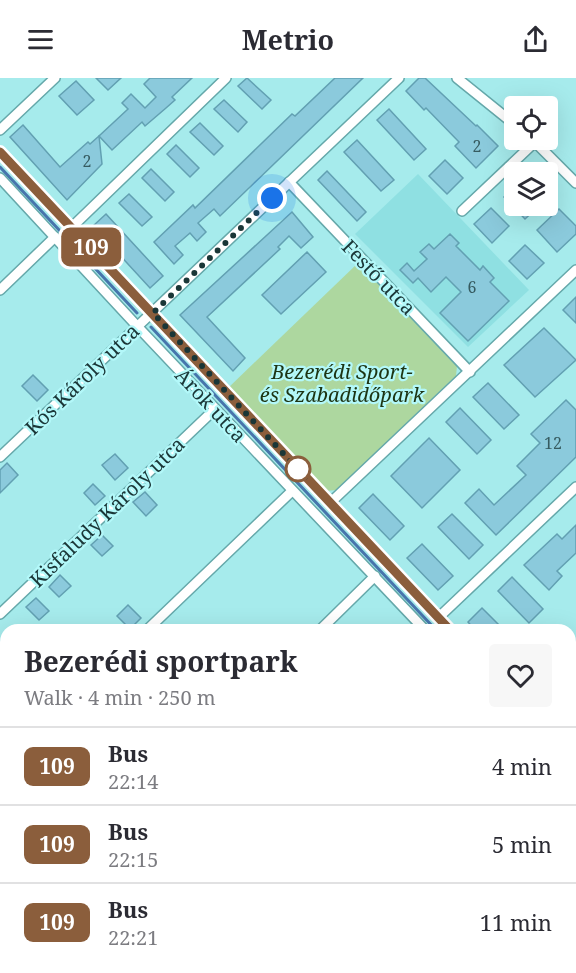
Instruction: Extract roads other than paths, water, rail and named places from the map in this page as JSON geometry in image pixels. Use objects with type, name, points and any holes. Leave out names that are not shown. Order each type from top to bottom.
[{"type":"street","points":[[0,130],[55,78]]},
{"type":"street","points":[[72,227],[226,78]]},
{"type":"street","name":"Kós Károly utca","points":[[0,457],[399,78]]},
{"type":"street","points":[[457,78],[504,116]]},
{"type":"street","points":[[462,211],[524,150]]},
{"type":"street","points":[[544,150],[576,183]]},
{"type":"street","points":[[0,152],[444,624]]},
{"type":"street","name":"Árok utca","points":[[0,178],[419,624]]},
{"type":"street","name":"Festő utca","points":[[289,182],[470,372]]},
{"type":"street","points":[[0,290],[55,237]]},
{"type":"street","points":[[330,503],[576,270]]},
{"type":"street","name":"Kisfaludy Károly utca","points":[[0,614],[215,409]]},
{"type":"street","points":[[438,618],[576,487]]},
{"type":"street","points":[[153,624],[292,491]]},
{"type":"street","points":[[326,624],[375,576]]},
{"type":"waterway","points":[[0,167],[137,313]]},
{"type":"waterway","points":[[151,327],[430,624]]},
{"type":"park label","name":"Bezerédi Sport- és Szabadidőpark","points":[[342,382]]}]
